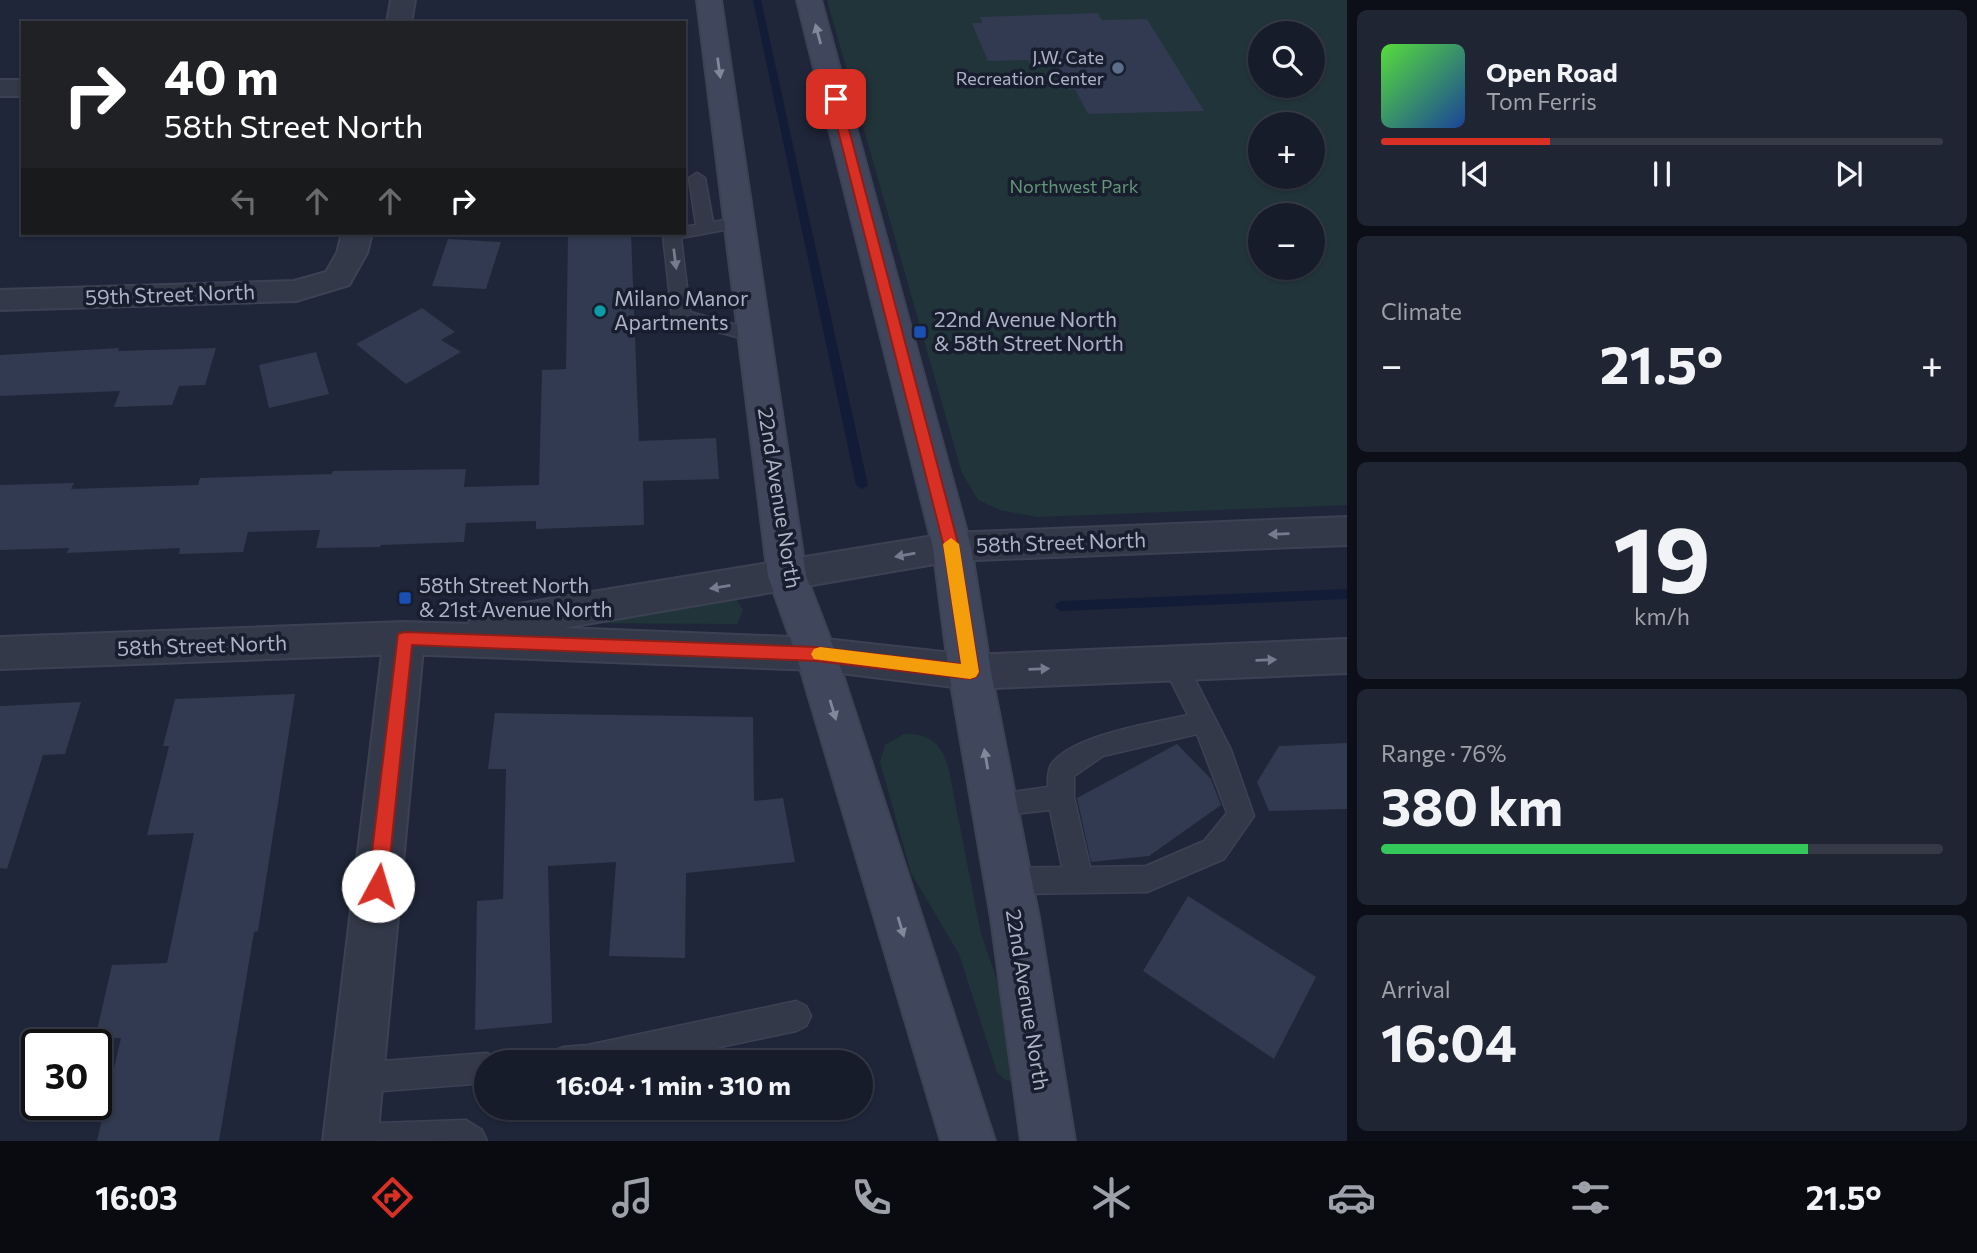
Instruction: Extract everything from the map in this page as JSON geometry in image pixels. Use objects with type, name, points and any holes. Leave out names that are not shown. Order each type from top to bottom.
[{"type":"main road","name":"22nd Avenue North","points":[[709,0],[787,576],[816,654],[968,1141]]},
{"type":"main road","name":"22nd Avenue North","points":[[808,0],[951,547],[970,672],[1009,881],[1048,1141]]},
{"type":"street","points":[[399,21],[403,0]]},
{"type":"street","points":[[0,88],[21,88]]},
{"type":"street","name":"59th Street North","points":[[0,300],[296,291],[338,278],[352,253],[356,235]]},
{"type":"street","name":"58th Street North","points":[[404,638],[951,547],[1347,531]]},
{"type":"street","points":[[350,1141],[404,638]]},
{"type":"street","name":"58th Street North","points":[[0,653],[404,638],[816,654],[970,672],[1347,656]]},
{"type":"lane","points":[[697,178],[705,229]]},
{"type":"lane","points":[[686,232],[740,222]]},
{"type":"lane","points":[[672,235],[681,316],[755,336]]},
{"type":"lane","points":[[1009,881],[1147,879],[1213,850],[1241,816],[1218,750],[1174,663]]},
{"type":"lane","points":[[1079,881],[1061,797],[1060,771],[1096,747],[1204,722]]},
{"type":"lane","points":[[994,804],[1061,797]]},
{"type":"lane","points":[[636,1050],[796,1016]]},
{"type":"lane","points":[[357,1077],[474,1069]]},
{"type":"lane","points":[[350,1141],[466,1136],[471,1141]]},
{"type":"green space","name":"Northwest Park","points":[[827,0],[1347,0],[1347,505],[1037,517],[1000,510],[978,500],[962,473]]},
{"type":"green space","points":[[735,597],[743,610],[737,624],[570,623]]},
{"type":"green space","points":[[904,734],[933,741],[948,766],[981,934],[1025,1060],[1013,1082],[1004,1079],[997,1072],[959,954],[911,873],[880,762],[885,745]]},
{"type":"building","name":"J.W. Cate Recreation Center","points":[[1098,13],[1102,20],[1147,19],[1204,111],[1088,114],[1075,89],[1069,90],[1058,66],[1031,66],[1028,60],[988,61],[972,23],[982,23],[980,17]]},
{"type":"building","points":[[568,235],[631,235],[639,441],[716,438],[719,479],[643,481],[644,525],[536,529],[536,521],[466,523],[464,542],[380,547],[316,548],[320,530],[248,532],[243,552],[179,554],[180,548],[67,553],[69,548],[0,550],[0,485],[74,483],[71,489],[198,485],[200,478],[332,474],[333,471],[466,469],[464,487],[539,485],[542,370],[566,369]]},
{"type":"building","points":[[448,239],[501,242],[486,289],[432,286]]},
{"type":"building","points":[[422,308],[455,332],[441,340],[461,352],[406,384],[356,344]]},
{"type":"building","points":[[119,348],[118,351],[216,348],[205,385],[179,386],[172,405],[114,407],[120,391],[0,396],[0,355]]},
{"type":"building","points":[[316,352],[329,394],[269,408],[259,365]]},
{"type":"building","points":[[295,694],[258,931],[254,932],[219,1141],[97,1141],[102,1120],[112,1120],[112,1077],[121,1038],[112,1038],[112,1029],[97,1029],[112,965],[167,963],[194,833],[147,835],[169,746],[163,746],[175,699]]},
{"type":"building","points":[[81,702],[65,754],[43,755],[7,869],[0,868],[0,706]]},
{"type":"building","points":[[495,713],[753,717],[754,801],[783,798],[795,862],[686,873],[685,958],[609,956],[616,862],[548,866],[552,1023],[475,1030],[477,901],[503,899],[506,769],[488,769]]},
{"type":"building","points":[[1347,743],[1347,809],[1269,811],[1257,782],[1279,746]]},
{"type":"building","points":[[1177,744],[1211,779],[1221,805],[1149,856],[1091,862],[1077,798]]},
{"type":"building","points":[[1188,896],[1316,977],[1274,1059],[1143,971]]},
{"type":"waterway","points":[[757,0],[862,485]]},
{"type":"waterway","points":[[1061,606],[1347,594]]},
{"type":"slow traffic","points":[[820,654],[970,672],[951,544]]},
{"type":"place","name":"J.W. Cate Recreation Center","points":[[1118,68]]},
{"type":"place","name":"Milano Manor Apartments","points":[[600,311]]},
{"type":"place","name":"22nd Avenue North & 58th Street North","points":[[920,332]]},
{"type":"place","name":"58th Street North & 21st Avenue North","points":[[405,598]]},
{"type":"route","points":[[378,886],[404,638],[816,654],[970,672],[951,547],[836,99]]}]
